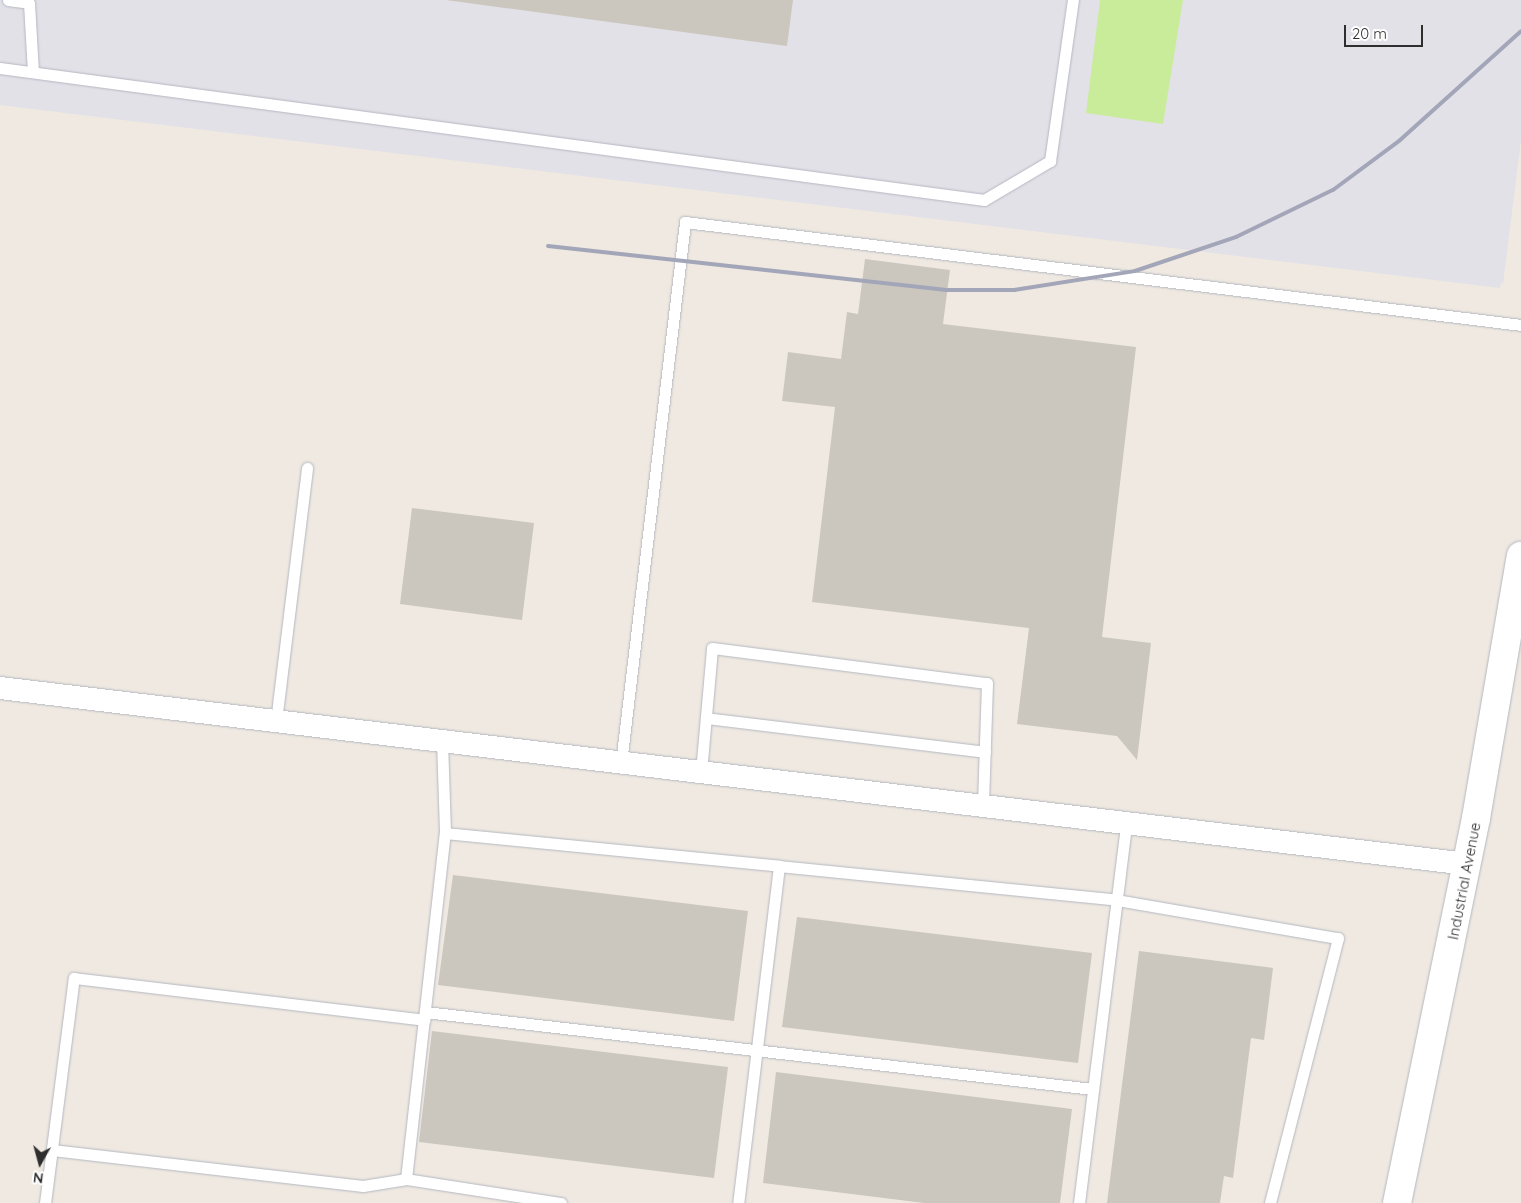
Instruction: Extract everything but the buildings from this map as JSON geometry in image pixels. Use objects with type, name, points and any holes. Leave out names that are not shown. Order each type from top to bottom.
[{"type":"main road","name":"Industrial Avenue","points":[[1396,1203],[1467,864],[1521,556]]},
{"type":"street","points":[[0,688],[1467,864]]},
{"type":"lane","points":[[8,0],[29,3],[32,72]]},
{"type":"lane","points":[[0,68],[984,200],[1050,161],[1073,0]]},
{"type":"lane","points":[[621,763],[685,222],[1521,325]]},
{"type":"lane","points":[[276,721],[307,468]]},
{"type":"lane","points":[[701,772],[712,648],[987,683],[983,806]]},
{"type":"lane","points":[[706,718],[985,752]]},
{"type":"lane","points":[[406,1179],[446,833],[442,741]]},
{"type":"lane","points":[[1079,1203],[1126,823]]},
{"type":"lane","points":[[446,833],[1117,900],[1338,938],[1270,1203]]},
{"type":"lane","points":[[738,1203],[779,866]]},
{"type":"lane","points":[[46,1203],[74,978],[756,1050],[1093,1089]]},
{"type":"lane","points":[[52,1150],[363,1186],[406,1179],[561,1203]]},
{"type":"shaded area","points":[[0,0],[1521,0],[1521,140],[1503,284],[1501,282],[1500,288],[0,105]]},
{"type":"green space","points":[[1100,0],[1183,0],[1163,124],[1086,113]]},
{"type":"railway","points":[[548,246],[947,290],[1014,290],[1135,271],[1236,237],[1333,190],[1399,141],[1521,31]]}]
